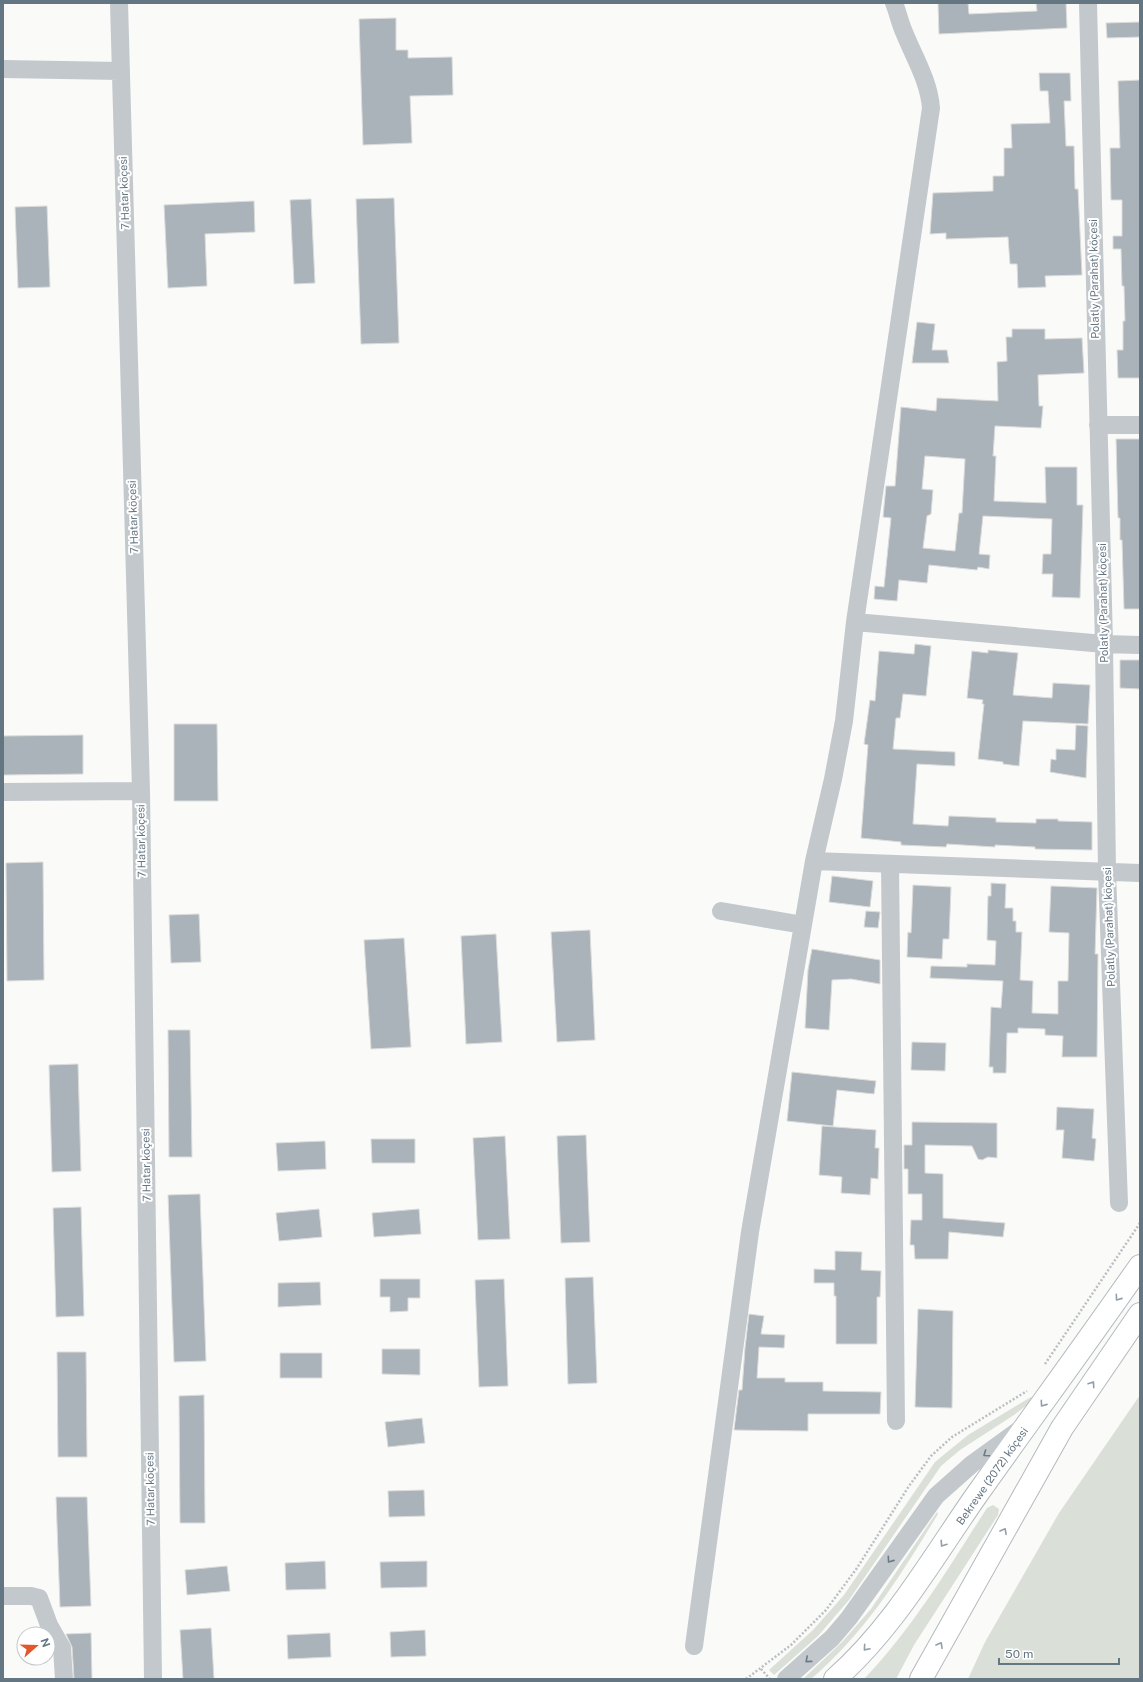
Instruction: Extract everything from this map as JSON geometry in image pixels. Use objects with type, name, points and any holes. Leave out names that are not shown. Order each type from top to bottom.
[{"type":"main road","name":"Bekrewe (2072) köçesi","points":[[835,1679],[858,1657],[883,1629],[907,1597],[978,1493],[1140,1266]]},
{"type":"main road","points":[[921,1679],[1062,1428],[1140,1314]]},
{"type":"street","name":"7 Hatar köçesi","points":[[119,3],[141,791],[153,1679]]},
{"type":"street","points":[[694,1646],[750,1232],[814,861],[833,779],[844,721],[855,622],[931,108],[930,96],[924,77],[904,31],[894,3]]},
{"type":"street","name":"Polatly (Parahat) köçesi","points":[[1088,3],[1104,644],[1107,872],[1120,1203]]},
{"type":"street","points":[[3,70],[121,71]]},
{"type":"street","points":[[1098,425],[1140,425]]},
{"type":"street","points":[[855,622],[1104,644],[1140,645]]},
{"type":"street","points":[[3,792],[141,791]]},
{"type":"street","points":[[814,861],[1140,873]]},
{"type":"street","points":[[890,864],[896,1420]]},
{"type":"street","points":[[721,911],[803,925]]},
{"type":"street","points":[[786,1679],[812,1657],[840,1628],[936,1496],[972,1464],[1029,1423]]},
{"type":"street","points":[[3,1596],[31,1596],[39,1598],[49,1625],[62,1648],[64,1679]]},
{"type":"path","points":[[1043,1368],[1140,1223]]},
{"type":"path","points":[[746,1679],[791,1645],[811,1626],[836,1597],[857,1568],[909,1486],[931,1456],[961,1431],[1029,1390]]},
{"type":"path","points":[[761,1669],[770,1679]]},
{"type":"shaded area","points":[[1140,1395],[1140,1679],[968,1679],[985,1642],[1059,1513]]},
{"type":"shaded area","points":[[1031,1397],[1033,1400],[1014,1415],[960,1450],[941,1466],[849,1600],[818,1636],[774,1675],[769,1670],[813,1630],[844,1595],[935,1462],[968,1435]]},
{"type":"shaded area","points":[[993,1505],[999,1509],[998,1515],[914,1645],[896,1679],[864,1679],[899,1639],[930,1596],[987,1508]]},
{"type":"shaded area","points":[[937,1512],[938,1514],[896,1581],[866,1622],[831,1661],[811,1679],[803,1679],[842,1642],[871,1609]]},
{"type":"building","points":[[938,3],[968,3],[969,14],[1037,11],[1036,3],[1066,3],[1067,28],[939,34]]},
{"type":"building","points":[[396,18],[396,50],[408,50],[408,58],[452,57],[453,95],[410,96],[412,143],[363,145],[359,19]]},
{"type":"building","points":[[1140,22],[1140,37],[1107,38],[1106,23]]},
{"type":"building","points":[[1039,73],[1070,73],[1071,101],[1064,101],[1066,146],[1074,146],[1075,189],[1078,189],[1082,275],[1045,276],[1046,287],[1018,288],[1017,264],[1010,264],[1008,237],[946,239],[946,233],[930,234],[933,193],[993,191],[993,176],[1004,176],[1004,148],[1012,148],[1011,124],[1050,123],[1048,91],[1040,91]]},
{"type":"building","points":[[1140,80],[1140,378],[1118,378],[1117,350],[1123,350],[1123,321],[1125,321],[1124,286],[1122,286],[1121,249],[1113,249],[1113,236],[1122,236],[1122,200],[1111,200],[1110,148],[1120,148],[1118,81]]},
{"type":"building","points":[[394,198],[399,343],[361,344],[356,199]]},
{"type":"building","points":[[311,199],[315,283],[294,284],[290,200]]},
{"type":"building","points":[[254,201],[255,232],[205,234],[207,286],[168,288],[164,205]]},
{"type":"building","points":[[47,206],[50,287],[18,288],[15,207]]},
{"type":"building","points":[[917,322],[935,324],[932,350],[947,350],[949,363],[912,363]]},
{"type":"building","points":[[1012,329],[1045,329],[1045,339],[1082,338],[1084,373],[1038,375],[1039,406],[1043,406],[1041,428],[995,426],[993,456],[996,456],[994,501],[1046,503],[1045,467],[1077,467],[1077,505],[1083,505],[1080,598],[1052,597],[1053,574],[1042,574],[1043,554],[1051,554],[1052,519],[983,516],[979,554],[990,555],[989,569],[978,567],[977,570],[929,565],[927,583],[899,580],[897,601],[874,599],[875,586],[884,587],[891,518],[883,517],[886,486],[895,486],[901,407],[936,411],[937,398],[998,401],[997,362],[1007,361],[1006,337],[1012,337]],"holes":[[[925,456],[965,459],[962,513],[959,513],[955,551],[923,548],[927,516],[931,514],[933,490],[922,489]]]},
{"type":"building","points":[[1116,439],[1140,439],[1140,609],[1124,609],[1122,540],[1120,540],[1120,518],[1118,518]]},
{"type":"building","points":[[915,644],[931,646],[926,696],[903,694],[900,718],[896,718],[893,749],[955,752],[955,766],[917,764],[913,824],[948,826],[949,816],[996,818],[996,822],[1036,823],[1036,819],[1058,819],[1058,821],[1092,822],[1092,850],[1035,849],[1035,847],[995,845],[995,847],[947,844],[946,847],[901,845],[901,842],[861,838],[868,745],[864,744],[870,700],[875,701],[879,651],[914,654]]},
{"type":"building","points":[[988,650],[1018,653],[1013,695],[1052,698],[1053,683],[1090,685],[1088,724],[1023,721],[1019,766],[1003,764],[1003,762],[978,759],[984,704],[982,704],[983,700],[967,698],[972,651],[988,653]]},
{"type":"building","points":[[1120,660],[1140,660],[1140,689],[1120,688]]},
{"type":"building","points":[[174,724],[217,724],[218,801],[174,801]]},
{"type":"building","points":[[1076,725],[1088,726],[1086,778],[1050,772],[1051,759],[1056,760],[1056,749],[1075,750]]},
{"type":"building","points":[[83,735],[83,774],[3,775],[3,736]]},
{"type":"building","points":[[43,862],[44,980],[7,981],[6,863]]},
{"type":"building","points":[[832,876],[873,881],[870,907],[829,902]]},
{"type":"building","points":[[991,883],[1006,884],[1005,908],[1013,908],[1013,921],[1016,921],[1016,932],[1022,932],[1020,980],[1033,981],[1032,1013],[1058,1014],[1058,981],[1068,981],[1069,933],[1049,932],[1051,886],[1097,888],[1095,954],[1098,954],[1097,1057],[1062,1057],[1063,1036],[1045,1035],[1045,1029],[1018,1028],[1018,1033],[1007,1033],[1006,1073],[993,1073],[993,1067],[989,1067],[991,1007],[1001,1008],[1003,981],[930,978],[931,966],[967,967],[967,964],[995,965],[996,941],[987,940],[988,896],[991,896]]},
{"type":"building","points":[[913,885],[951,887],[949,939],[943,939],[942,959],[907,957],[908,932],[911,933]]},
{"type":"building","points":[[866,911],[880,912],[878,928],[864,927]]},
{"type":"building","points":[[199,914],[201,962],[171,963],[169,915]]},
{"type":"building","points":[[590,930],[595,1040],[557,1042],[551,932]]},
{"type":"building","points":[[496,934],[502,1042],[466,1044],[461,936]]},
{"type":"building","points":[[404,938],[411,1047],[371,1049],[364,940]]},
{"type":"building","points":[[812,949],[880,960],[880,984],[851,979],[832,980],[829,1030],[805,1028],[808,970]]},
{"type":"building","points":[[168,1030],[190,1030],[192,1157],[169,1157]]},
{"type":"building","points":[[912,1042],[946,1043],[945,1071],[911,1070]]},
{"type":"building","points":[[78,1064],[81,1171],[52,1172],[49,1065]]},
{"type":"building","points":[[792,1072],[876,1081],[874,1094],[837,1090],[833,1126],[787,1121]]},
{"type":"building","points":[[1057,1107],[1094,1109],[1092,1138],[1096,1139],[1094,1161],[1062,1158],[1064,1130],[1056,1130]]},
{"type":"building","points":[[912,1122],[997,1123],[997,1158],[988,1157],[982,1160],[978,1159],[972,1146],[925,1145],[925,1173],[943,1174],[943,1218],[1005,1223],[1003,1237],[949,1232],[948,1259],[915,1259],[914,1245],[910,1245],[911,1220],[922,1220],[922,1194],[908,1194],[908,1169],[904,1169],[904,1145],[912,1145]]},
{"type":"building","points":[[822,1126],[876,1130],[875,1148],[879,1148],[878,1179],[871,1178],[870,1195],[841,1193],[842,1177],[819,1175]]},
{"type":"building","points":[[586,1135],[590,1242],[561,1243],[557,1136]]},
{"type":"building","points":[[505,1136],[510,1239],[478,1240],[473,1138]]},
{"type":"building","points":[[371,1139],[415,1139],[415,1163],[372,1163]]},
{"type":"building","points":[[325,1141],[326,1169],[278,1171],[276,1143]]},
{"type":"building","points":[[200,1194],[206,1361],[174,1362],[168,1195]]},
{"type":"building","points":[[81,1207],[84,1316],[56,1317],[53,1208]]},
{"type":"building","points":[[319,1209],[322,1237],[279,1241],[276,1213]]},
{"type":"building","points":[[419,1209],[421,1234],[374,1237],[372,1213]]},
{"type":"building","points":[[835,1251],[862,1252],[861,1270],[881,1271],[880,1297],[877,1297],[877,1344],[836,1344],[836,1296],[834,1296],[834,1283],[814,1283],[814,1269],[835,1270]]},
{"type":"building","points":[[593,1277],[597,1383],[568,1384],[565,1278]]},
{"type":"building","points":[[380,1279],[420,1279],[420,1298],[408,1298],[408,1311],[390,1312],[390,1297],[380,1297]]},
{"type":"building","points":[[504,1279],[508,1386],[479,1387],[475,1280]]},
{"type":"building","points":[[320,1282],[321,1305],[278,1307],[278,1283]]},
{"type":"building","points":[[918,1309],[953,1311],[952,1408],[915,1407]]},
{"type":"building","points":[[749,1314],[764,1316],[761,1334],[785,1335],[784,1348],[759,1347],[757,1378],[785,1378],[785,1382],[823,1382],[823,1391],[881,1392],[880,1414],[808,1414],[808,1431],[734,1430],[739,1390],[742,1390]]},
{"type":"building","points":[[382,1349],[420,1349],[420,1375],[382,1374]]},
{"type":"building","points":[[57,1352],[86,1352],[87,1457],[58,1457]]},
{"type":"building","points":[[280,1353],[322,1353],[322,1378],[280,1378]]},
{"type":"building","points":[[204,1395],[205,1523],[180,1523],[179,1396]]},
{"type":"building","points":[[422,1418],[425,1443],[388,1447],[385,1422]]},
{"type":"building","points":[[424,1490],[425,1516],[389,1517],[388,1491]]},
{"type":"building","points":[[56,1497],[87,1497],[91,1606],[60,1607]]},
{"type":"building","points":[[325,1561],[326,1589],[286,1590],[285,1563]]},
{"type":"building","points":[[427,1561],[427,1587],[381,1588],[380,1562]]},
{"type":"building","points":[[227,1566],[230,1591],[187,1595],[185,1570]]},
{"type":"building","points":[[211,1628],[214,1679],[183,1679],[180,1630]]},
{"type":"building","points":[[425,1630],[426,1656],[391,1657],[390,1632]]},
{"type":"building","points":[[91,1633],[92,1679],[74,1679],[72,1647],[66,1634]]},
{"type":"building","points":[[330,1633],[331,1657],[288,1659],[287,1635]]}]
